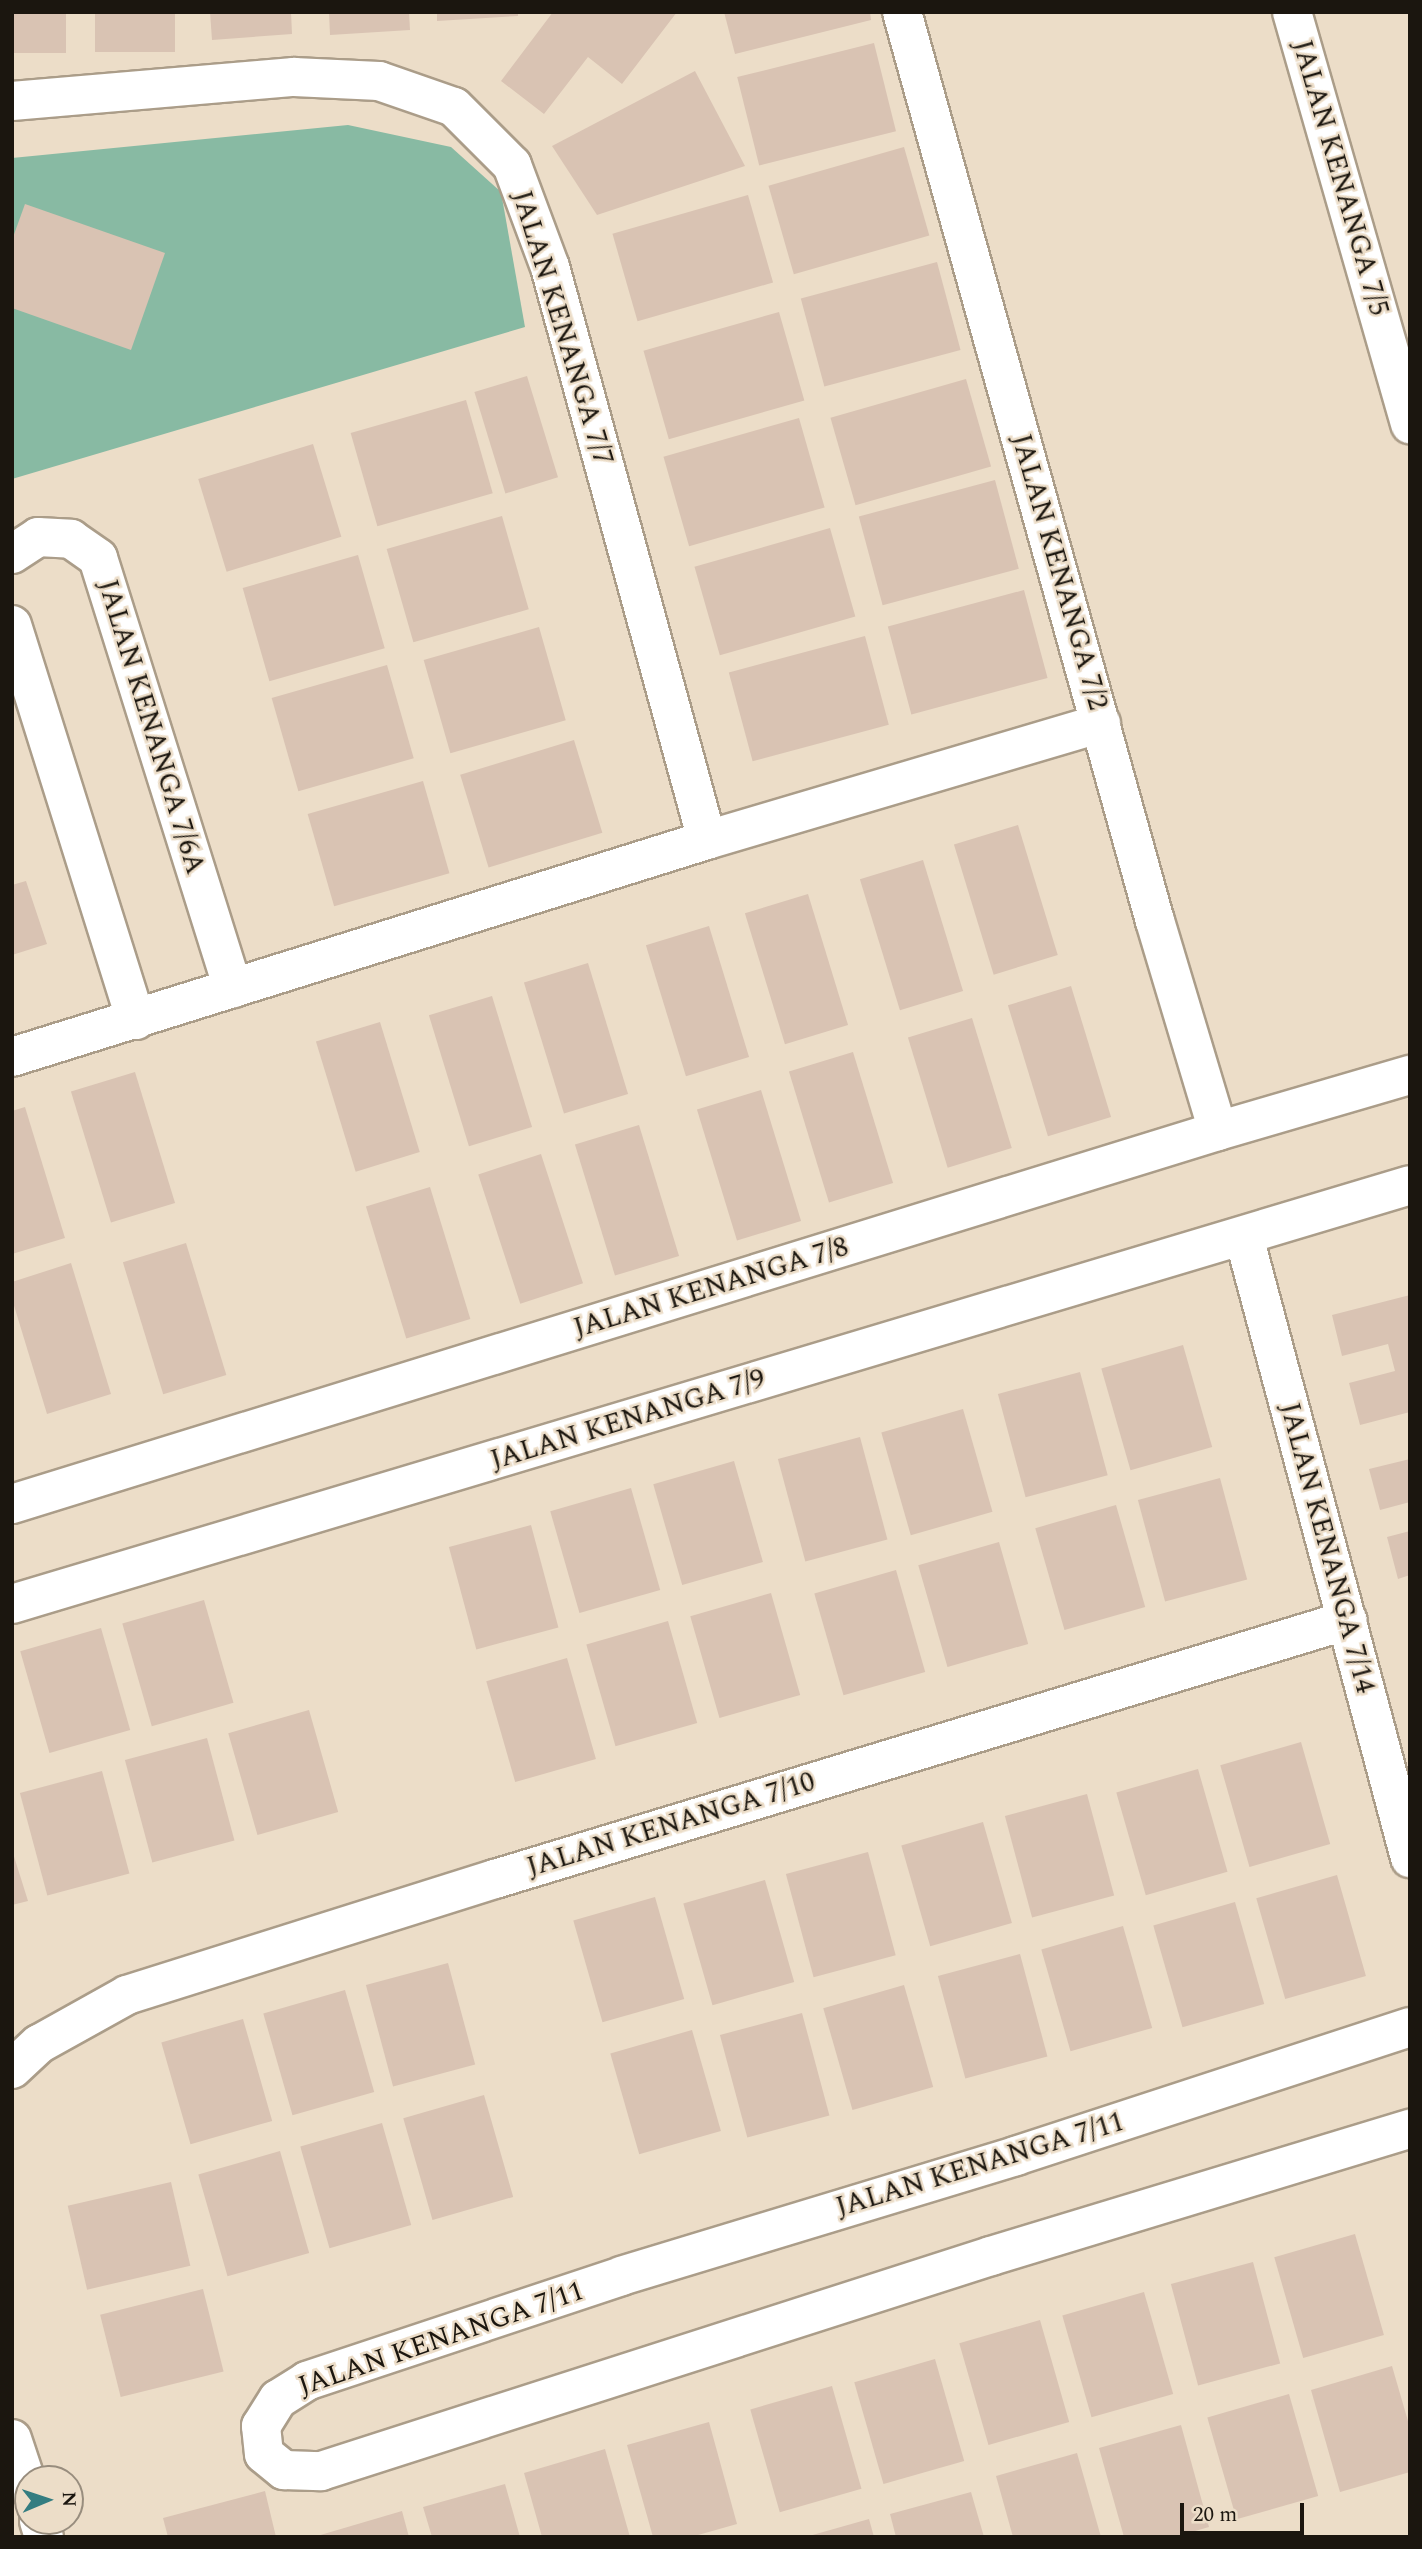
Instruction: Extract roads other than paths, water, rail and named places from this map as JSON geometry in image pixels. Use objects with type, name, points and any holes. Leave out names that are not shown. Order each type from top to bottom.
[{"type":"street","name":"JALAN KENANGA 7/2","points":[[902,12],[1155,921],[1218,1132]]},
{"type":"street","name":"JALAN KENANGA 7/5","points":[[1292,12],[1397,325],[1410,424]]},
{"type":"street","name":"JALAN KENANGA 7/7","points":[[12,101],[294,77],[379,81],[454,107],[512,164],[550,267],[707,840]]},
{"type":"street","name":"JALAN KENANGA 7/6A","points":[[12,554],[38,537],[71,539],[98,558],[233,988]]},
{"type":"street","points":[[12,625],[136,1020]]},
{"type":"street","points":[[12,1057],[707,840],[1101,723]]},
{"type":"street","name":"JALAN KENANGA 7/8","points":[[12,1504],[1410,1075]]},
{"type":"street","name":"JALAN KENANGA 7/9","points":[[12,1604],[1244,1237],[1410,1185]]},
{"type":"street","name":"JALAN KENANGA 7/14","points":[[1244,1237],[1410,1858]]},
{"type":"street","name":"JALAN KENANGA 7/10","points":[[12,2069],[39,2044],[127,1995],[495,1879],[1348,1620]]},
{"type":"street","name":"JALAN KENANGA 7/11","points":[[1410,2027],[1016,2156],[622,2276],[307,2381],[278,2399],[261,2426],[264,2454],[284,2470],[321,2471],[991,2256],[1410,2129]]},
{"type":"street","points":[[12,2439],[21,2465]]}]
